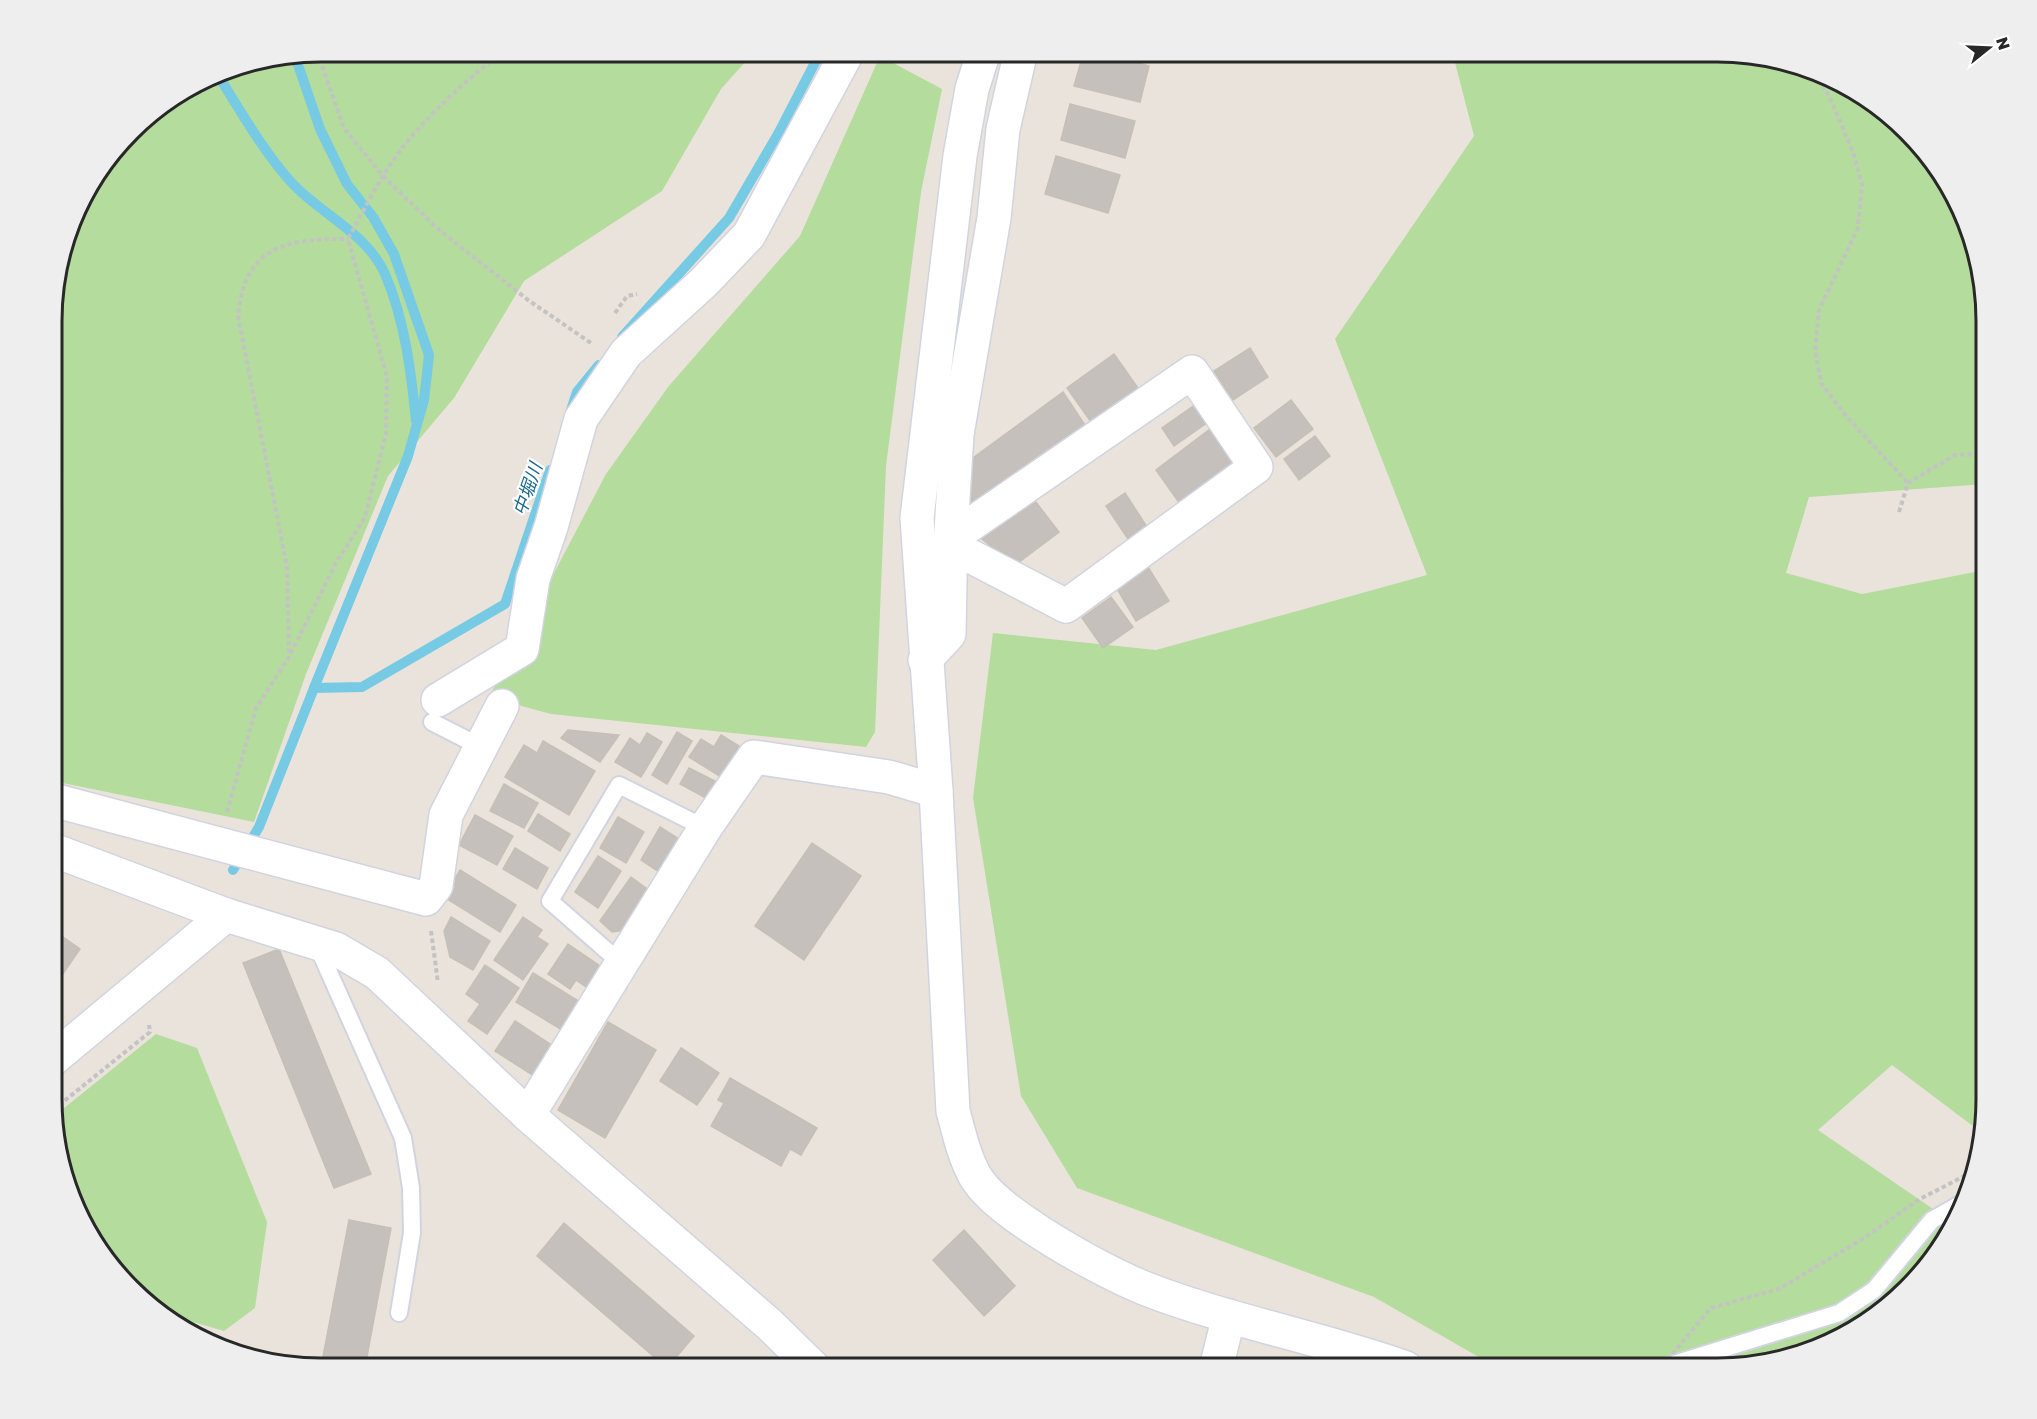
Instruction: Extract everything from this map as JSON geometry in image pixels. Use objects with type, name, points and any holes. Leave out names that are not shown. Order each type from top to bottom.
[{"type":"street","points":[[435,711],[522,649],[533,579],[551,527],[582,419],[626,353],[703,283],[749,235],[842,62]]},
{"type":"street","points":[[981,62],[972,89],[960,156],[916,518],[936,791],[953,1111],[962,1146],[976,1177],[1012,1213],[1050,1240],[1148,1290],[1229,1316],[1350,1348],[1378,1358]]},
{"type":"street","points":[[925,660],[949,634],[957,434],[994,219],[1003,129],[1018,62]]},
{"type":"street","points":[[1192,372],[1256,467],[1066,606],[951,542],[1192,372]]},
{"type":"street","points":[[62,802],[426,899],[436,886],[446,815],[502,706]]},
{"type":"street","points":[[528,1115],[705,828],[754,757],[889,777],[936,791]]},
{"type":"street","points":[[62,853],[226,915],[336,949],[377,973],[528,1115],[770,1325],[804,1358]]},
{"type":"street","points":[[62,1052],[226,915]]},
{"type":"street","points":[[1218,1358],[1229,1316]]},
{"type":"lane","points":[[435,711],[481,747]]},
{"type":"lane","points":[[622,964],[550,901],[619,785],[705,828]]},
{"type":"lane","points":[[316,942],[403,1138],[411,1188],[412,1233],[399,1313]]},
{"type":"lane","points":[[1693,1358],[1839,1313],[1874,1290],[1932,1220],[1951,1209]]},
{"type":"path","points":[[321,62],[344,128],[383,176],[438,229],[528,300],[619,362]]},
{"type":"path","points":[[215,844],[225,820],[256,708],[289,657],[336,563],[365,517],[386,434],[387,377],[348,239],[383,176],[402,148],[442,102],[491,62]]},
{"type":"path","points":[[1822,84],[1853,152],[1862,185],[1858,228],[1819,310],[1815,350],[1821,382],[1845,416],[1908,483]]},
{"type":"path","points":[[289,657],[287,567],[238,316],[240,291],[253,264],[280,247],[303,239],[348,239]]},
{"type":"path","points":[[1899,512],[1908,483],[1955,455],[1976,454]]},
{"type":"path","points":[[426,899],[440,993]]},
{"type":"path","points":[[62,1103],[150,1032],[149,1021]]},
{"type":"path","points":[[1671,1358],[1711,1308],[1779,1289],[1864,1238],[1920,1199],[1964,1176]]},
{"type":"green space","points":[[304,62],[745,62],[721,89],[662,191],[524,281],[454,398],[388,476],[306,674],[254,822],[62,783],[62,304],[66,270],[75,237],[88,206],[105,177],[137,137],[177,105],[222,81],[270,66]]},
{"type":"green space","points":[[877,62],[891,62],[942,89],[921,192],[886,466],[875,732],[866,747],[551,714],[489,697],[606,474],[668,387],[800,236]]},
{"type":"green space","points":[[1455,62],[1733,62],[1783,70],[1815,81],[1846,96],[1900,137],[1941,191],[1962,237],[1971,270],[1976,321],[1976,485],[1809,497],[1786,573],[1862,594],[1976,572],[1976,1098],[1974,1127],[1892,1065],[1818,1130],[1946,1218],[1922,1256],[1900,1282],[1874,1304],[1831,1331],[1800,1344],[1767,1353],[1716,1358],[1481,1358],[1374,1297],[1077,1188],[1021,1096],[973,798],[993,633],[1156,650],[1427,575],[1335,339],[1474,136]]},
{"type":"green space","points":[[156,1034],[197,1048],[267,1222],[255,1308],[224,1331],[186,1320],[137,1282],[105,1242],[81,1197],[66,1149],[62,1110]]},
{"type":"building","points":[[1081,62],[1136,62],[1149,66],[1140,102],[1074,86]]},
{"type":"building","points":[[1070,104],[1135,121],[1125,158],[1061,140]]},
{"type":"building","points":[[1056,156],[1120,175],[1108,213],[1045,194]]},
{"type":"building","points":[[1250,348],[1268,377],[1233,400],[1214,371]]},
{"type":"building","points":[[1114,354],[1138,388],[1091,422],[1067,388]]},
{"type":"building","points":[[1063,392],[1087,428],[972,508],[970,460]]},
{"type":"building","points":[[1291,400],[1313,429],[1276,457],[1254,428]]},
{"type":"building","points":[[1199,402],[1211,420],[1174,446],[1162,428]]},
{"type":"building","points":[[1214,426],[1231,448],[1231,468],[1180,504],[1156,470]]},
{"type":"building","points":[[1315,436],[1330,456],[1299,480],[1284,459]]},
{"type":"building","points":[[1125,493],[1147,527],[1128,539],[1106,506]]},
{"type":"building","points":[[1035,501],[1059,532],[1015,565],[982,539]]},
{"type":"building","points":[[1148,567],[1169,601],[1136,621],[1116,587]]},
{"type":"building","points":[[1111,597],[1133,627],[1103,648],[1082,618]]},
{"type":"building","points":[[568,730],[619,735],[600,762],[561,738]]},
{"type":"building","points":[[677,732],[692,741],[667,784],[652,775]]},
{"type":"building","points":[[647,733],[662,742],[641,777],[615,762],[630,738],[640,745]]},
{"type":"building","points":[[721,735],[739,746],[721,777],[689,757],[701,739],[714,747]]},
{"type":"building","points":[[543,741],[595,771],[569,815],[505,777],[524,745],[537,753]]},
{"type":"building","points":[[689,768],[715,781],[706,798],[680,784]]},
{"type":"building","points":[[504,784],[538,803],[524,828],[490,811]]},
{"type":"building","points":[[538,814],[570,834],[560,851],[528,831]]},
{"type":"building","points":[[475,815],[513,836],[497,865],[459,845]]},
{"type":"building","points":[[618,817],[644,832],[626,863],[600,848]]},
{"type":"building","points":[[660,827],[679,839],[659,872],[641,860]]},
{"type":"building","points":[[812,843],[861,876],[804,960],[755,926]]},
{"type":"building","points":[[515,848],[548,868],[537,889],[503,869]]},
{"type":"building","points":[[598,856],[621,871],[598,908],[575,892]]},
{"type":"building","points":[[460,870],[516,905],[500,932],[444,897]]},
{"type":"building","points":[[631,877],[650,891],[625,930],[612,932],[600,921]]},
{"type":"building","points":[[451,917],[490,941],[473,970],[450,957],[444,931]]},
{"type":"building","points":[[523,917],[542,930],[537,937],[548,944],[523,980],[494,960]]},
{"type":"building","points":[[62,936],[80,949],[62,975]]},
{"type":"building","points":[[568,944],[603,968],[589,989],[576,980],[570,989],[548,974]]},
{"type":"building","points":[[279,949],[371,1174],[334,1188],[243,963]]},
{"type":"building","points":[[485,965],[519,988],[487,1034],[468,1021],[480,1004],[466,994]]},
{"type":"building","points":[[533,973],[580,1002],[562,1030],[516,1002]]},
{"type":"building","points":[[515,1021],[553,1046],[534,1076],[495,1051]]},
{"type":"building","points":[[608,1022],[656,1050],[605,1138],[558,1110]]},
{"type":"building","points":[[681,1048],[719,1073],[697,1105],[660,1081]]},
{"type":"building","points":[[730,1078],[817,1128],[801,1155],[790,1149],[781,1166],[711,1126],[724,1103],[718,1100]]},
{"type":"building","points":[[349,1220],[391,1228],[367,1358],[323,1358]]},
{"type":"building","points":[[564,1223],[694,1336],[675,1358],[655,1358],[537,1256]]},
{"type":"building","points":[[964,1230],[1015,1286],[984,1316],[933,1260]]},
{"type":"waterway","name":"中堀川","points":[[622,337],[729,218],[778,134],[815,62]]},
{"type":"waterway","points":[[297,63],[320,129],[347,184],[373,217],[394,254],[429,355],[424,400],[408,456],[314,688]]},
{"type":"waterway","points":[[222,81],[260,142],[291,182],[355,235],[377,260],[385,274],[398,310],[409,365],[416,421]]},
{"type":"waterway","name":"中堀川","points":[[571,410],[577,392],[599,365]]},
{"type":"waterway","name":"中堀川","points":[[233,870],[259,827],[314,688],[362,687],[505,604],[550,470]]}]
